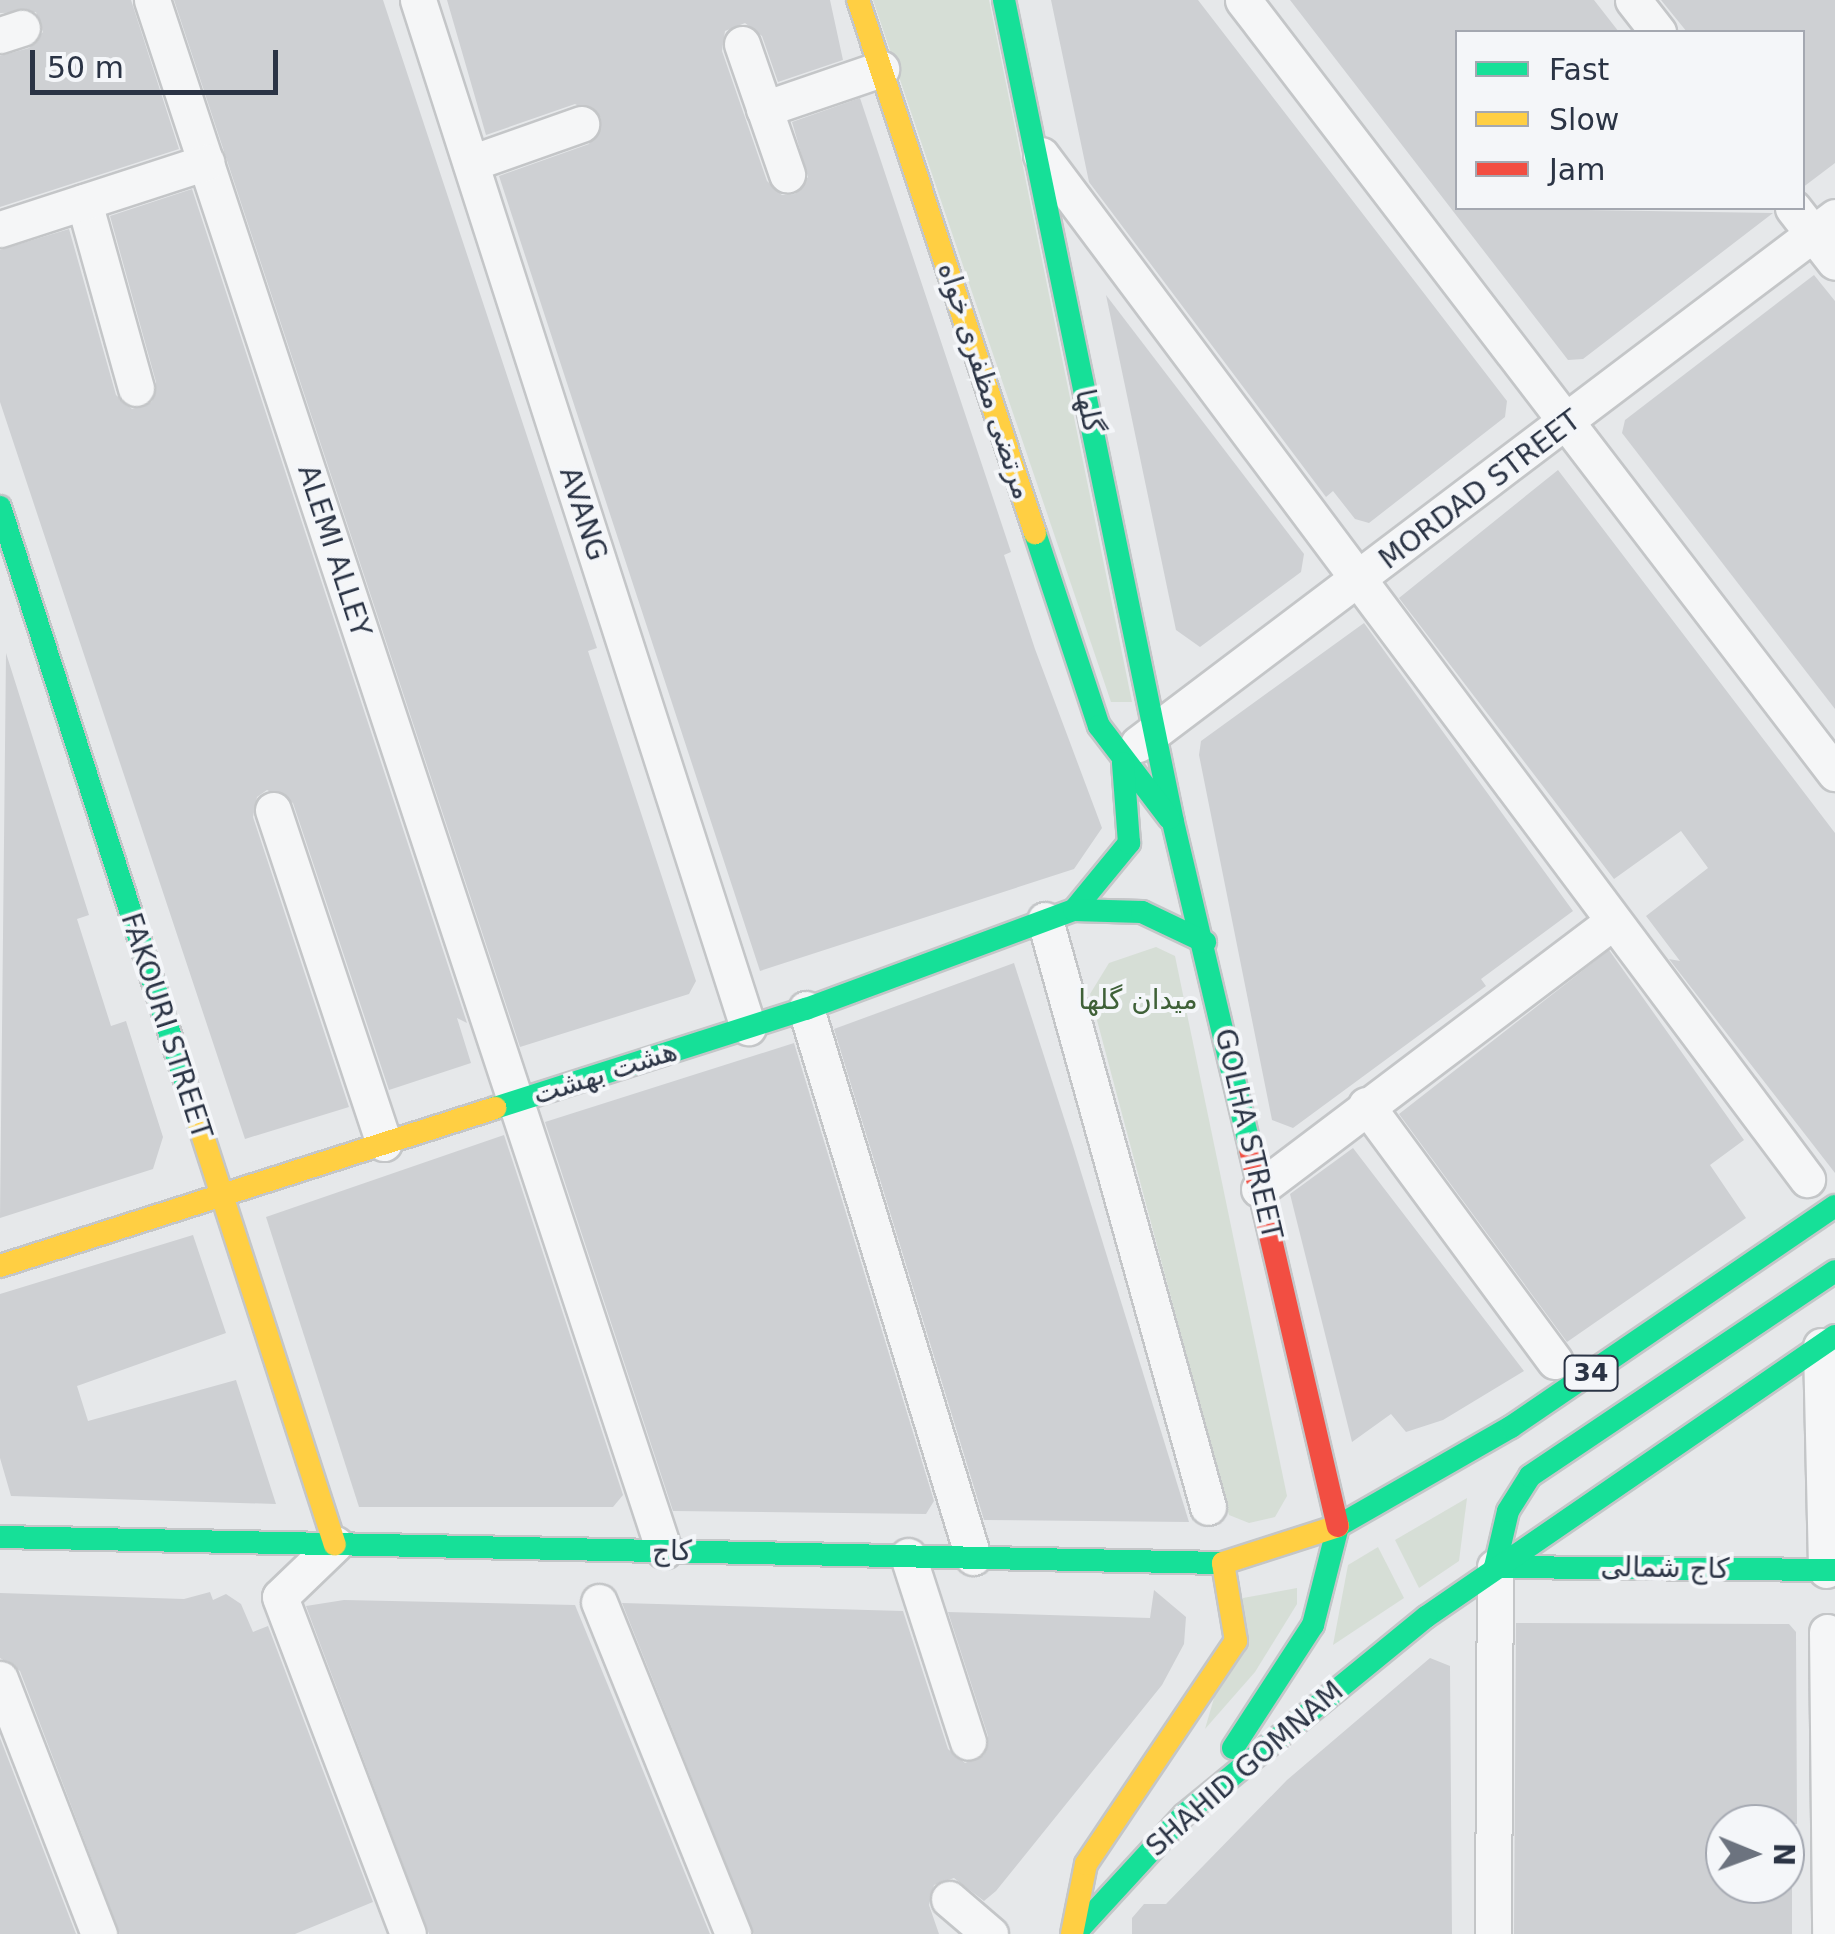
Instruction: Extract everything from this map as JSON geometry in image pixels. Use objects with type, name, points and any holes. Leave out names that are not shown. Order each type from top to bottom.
[{"type":"main road","name":"مرتضی مظفری خواه","points":[[858,0],[1100,726],[1122,758]]},
{"type":"main road","name":"گلها","points":[[1004,0],[1173,822]]},
{"type":"main road","name":"FAKOURI STREET","points":[[0,507],[335,1544]]},
{"type":"main road","name":"GOLHA STREET","points":[[1122,758],[1173,822],[1205,942],[1338,1526]]},
{"type":"main road","points":[[1060,915],[1117,867],[1128,843],[1134,816],[1122,758]]},
{"type":"main road","name":"هشت بهشت","points":[[0,1266],[806,1009],[1060,915],[1142,912],[1205,942]]},
{"type":"main road","name":"34","points":[[1338,1526],[1511,1427],[1835,1206]]},
{"type":"main road","points":[[1495,1566],[1508,1511],[1530,1476],[1835,1271]]},
{"type":"main road","name":"SHAHID GOMNAM","points":[[1090,1932],[1184,1815],[1426,1617],[1828,1341]]},
{"type":"main road","points":[[1184,1815],[1296,1660],[1338,1526]]},
{"type":"main road","name":"کاج","points":[[0,1537],[1223,1563],[1338,1526]]},
{"type":"main road","points":[[1090,1932],[1086,1864],[1236,1642],[1223,1563]]},
{"type":"main road","name":"کاج شمالی","points":[[1495,1566],[1830,1570]]},
{"type":"street","name":"ALEMI ALLEY","points":[[152,0],[664,1551]]},
{"type":"street","name":"AVANG","points":[[418,0],[748,1027]]},
{"type":"street","points":[[1243,0],[1835,773]]},
{"type":"street","points":[[1633,0],[1656,30]]},
{"type":"street","points":[[742,44],[787,174]]},
{"type":"street","points":[[764,109],[881,69]]},
{"type":"street","points":[[470,163],[581,124]]},
{"type":"street","points":[[1034,146],[1807,1179]]},
{"type":"street","points":[[0,230],[206,162]]},
{"type":"street","points":[[84,202],[136,388]]},
{"type":"street","points":[[1814,220],[1835,262]]},
{"type":"street","name":"MORDAD STREET","points":[[1122,758],[1568,424],[1814,220]]},
{"type":"street","points":[[272,810],[384,1143]]},
{"type":"street","points":[[1060,915],[1208,1508]]},
{"type":"street","points":[[1260,1188],[1613,922]]},
{"type":"street","points":[[806,1009],[972,1558]]},
{"type":"street","points":[[1366,1105],[1555,1361]]},
{"type":"street","points":[[1828,1341],[1830,1570]]},
{"type":"street","points":[[335,1544],[280,1597],[408,1934]]},
{"type":"street","points":[[908,1556],[968,1742]]},
{"type":"street","points":[[1493,1934],[1495,1566]]},
{"type":"street","points":[[599,1602],[733,1934]]},
{"type":"street","points":[[1827,1632],[1830,1934]]},
{"type":"street","points":[[0,1679],[99,1934]]},
{"type":"street","points":[[948,1899],[990,1934]]},
{"type":"green space","points":[[873,0],[989,0],[1132,702],[1111,702]]},
{"type":"green space","name":"میدان گلها","points":[[1156,947],[1175,956],[1287,1496],[1275,1517],[1249,1523],[1229,1515],[1090,994],[1109,963]]},
{"type":"green space","points":[[1467,1498],[1459,1561],[1419,1588],[1395,1540]]},
{"type":"green space","points":[[1378,1547],[1404,1598],[1333,1645],[1348,1565]]},
{"type":"green space","points":[[1297,1588],[1297,1604],[1255,1672],[1205,1729],[1243,1598]]},
{"type":"building","points":[[0,0],[131,0],[179,149],[0,207],[0,56],[29,48],[43,32],[36,12],[0,13]]},
{"type":"building","points":[[174,0],[383,0],[597,648],[588,651],[696,981],[689,994],[520,1047]]},
{"type":"building","points":[[447,0],[830,0],[843,60],[778,82],[762,36],[745,23],[725,31],[722,51],[767,181],[782,195],[795,194],[808,177],[792,122],[860,98],[1011,552],[1004,555],[1035,649],[1102,828],[1074,869],[760,971],[499,176],[589,144],[601,118],[575,104],[486,135]]},
{"type":"building","points":[[1051,0],[1198,0],[1507,401],[1505,417],[1369,523],[1355,519],[1333,491],[1326,497],[1089,182]]},
{"type":"building","points":[[1290,0],[1594,0],[1617,30],[1455,30],[1455,210],[1773,213],[1583,359],[1568,360]]},
{"type":"building","points":[[1661,0],[1835,0],[1835,163],[1805,186],[1805,30],[1685,30]]},
{"type":"building","points":[[192,189],[467,1023],[457,1018],[471,1063],[389,1090],[293,803],[267,790],[257,797],[253,817],[349,1107],[245,1139],[0,402],[0,250],[69,229],[116,395],[132,409],[152,402],[156,382],[110,216]]},
{"type":"building","points":[[1814,275],[1835,301],[1835,709],[1622,433],[1625,420]]},
{"type":"building","points":[[1106,295],[1304,554],[1301,572],[1200,647],[1176,630]]},
{"type":"building","points":[[1558,470],[1835,833],[1835,1173],[1669,959],[1680,961],[1646,916],[1708,868],[1681,831],[1614,879],[1399,598]]},
{"type":"building","points":[[1364,623],[1573,911],[1481,979],[1486,986],[1293,1128],[1272,1120],[1199,755],[1201,741]]},
{"type":"building","points":[[6,653],[89,915],[77,919],[111,1026],[126,1021],[163,1137],[153,1169],[0,1218]]},
{"type":"building","points":[[1609,950],[1744,1140],[1710,1165],[1746,1218],[1567,1342],[1399,1114]]},
{"type":"building","points":[[1014,963],[1189,1522],[984,1520],[834,1029]]},
{"type":"building","points":[[794,1043],[934,1501],[926,1514],[673,1511],[545,1122]]},
{"type":"building","points":[[504,1135],[623,1495],[613,1507],[359,1507],[266,1217]]},
{"type":"building","points":[[1353,1148],[1524,1371],[1443,1420],[1406,1432],[1391,1414],[1352,1442],[1290,1194]]},
{"type":"building","points":[[193,1235],[226,1333],[77,1386],[88,1421],[236,1380],[276,1504],[11,1496],[0,1458],[0,1294]]},
{"type":"building","points":[[1154,1590],[1186,1617],[1184,1644],[1162,1685],[996,1891],[984,1901],[954,1878],[934,1885],[929,1905],[939,1934],[754,1934],[622,1603],[903,1611],[948,1749],[965,1763],[984,1755],[988,1736],[948,1612],[1150,1618]]},
{"type":"building","points":[[210,1592],[213,1600],[226,1594],[241,1604],[253,1632],[268,1626],[373,1902],[295,1934],[120,1934],[20,1671],[0,1658],[0,1593],[184,1599]]},
{"type":"building","points":[[344,1600],[575,1605],[710,1934],[429,1934],[306,1606]]},
{"type":"building","points":[[1516,1623],[1789,1624],[1796,1632],[1797,1804],[1705,1804],[1705,1904],[1792,1904],[1792,1934],[1514,1934]]},
{"type":"building","points":[[1430,1658],[1450,1666],[1452,1934],[1132,1934],[1132,1918],[1144,1904],[1166,1904],[1287,1780]]},
{"type":"building","points":[[0,1738],[76,1934],[0,1934]]},
{"type":"traffic: fast","points":[[1004,0],[1173,822],[1250,1149]]},
{"type":"traffic: fast","points":[[0,507],[198,1121]]},
{"type":"traffic: fast","points":[[1035,533],[1099,726],[1169,818]]},
{"type":"traffic: fast","points":[[1074,910],[1129,843],[1123,763]]},
{"type":"traffic: fast","points":[[495,1108],[806,1009],[1074,910],[1142,912],[1205,942]]},
{"type":"traffic: fast","points":[[1338,1526],[1511,1427],[1835,1206]]},
{"type":"traffic: fast","points":[[1495,1567],[1508,1511],[1530,1476],[1835,1271]]},
{"type":"traffic: fast","points":[[1426,1617],[1835,1336]]},
{"type":"traffic: fast","points":[[1233,1748],[1313,1625],[1338,1526]]},
{"type":"traffic: fast","points":[[0,1537],[1223,1563]]},
{"type":"traffic: fast","points":[[1495,1567],[1835,1570]]},
{"type":"traffic: fast","points":[[1080,1928],[1184,1815],[1426,1617]]},
{"type":"traffic: slow","points":[[858,0],[1035,533]]},
{"type":"traffic: slow","points":[[0,1266],[495,1108]]},
{"type":"traffic: slow","points":[[198,1121],[335,1544]]},
{"type":"traffic: slow","points":[[1072,1934],[1086,1864],[1236,1641],[1223,1563],[1338,1526]]},
{"type":"traffic: jam","points":[[1250,1149],[1338,1526]]}]
